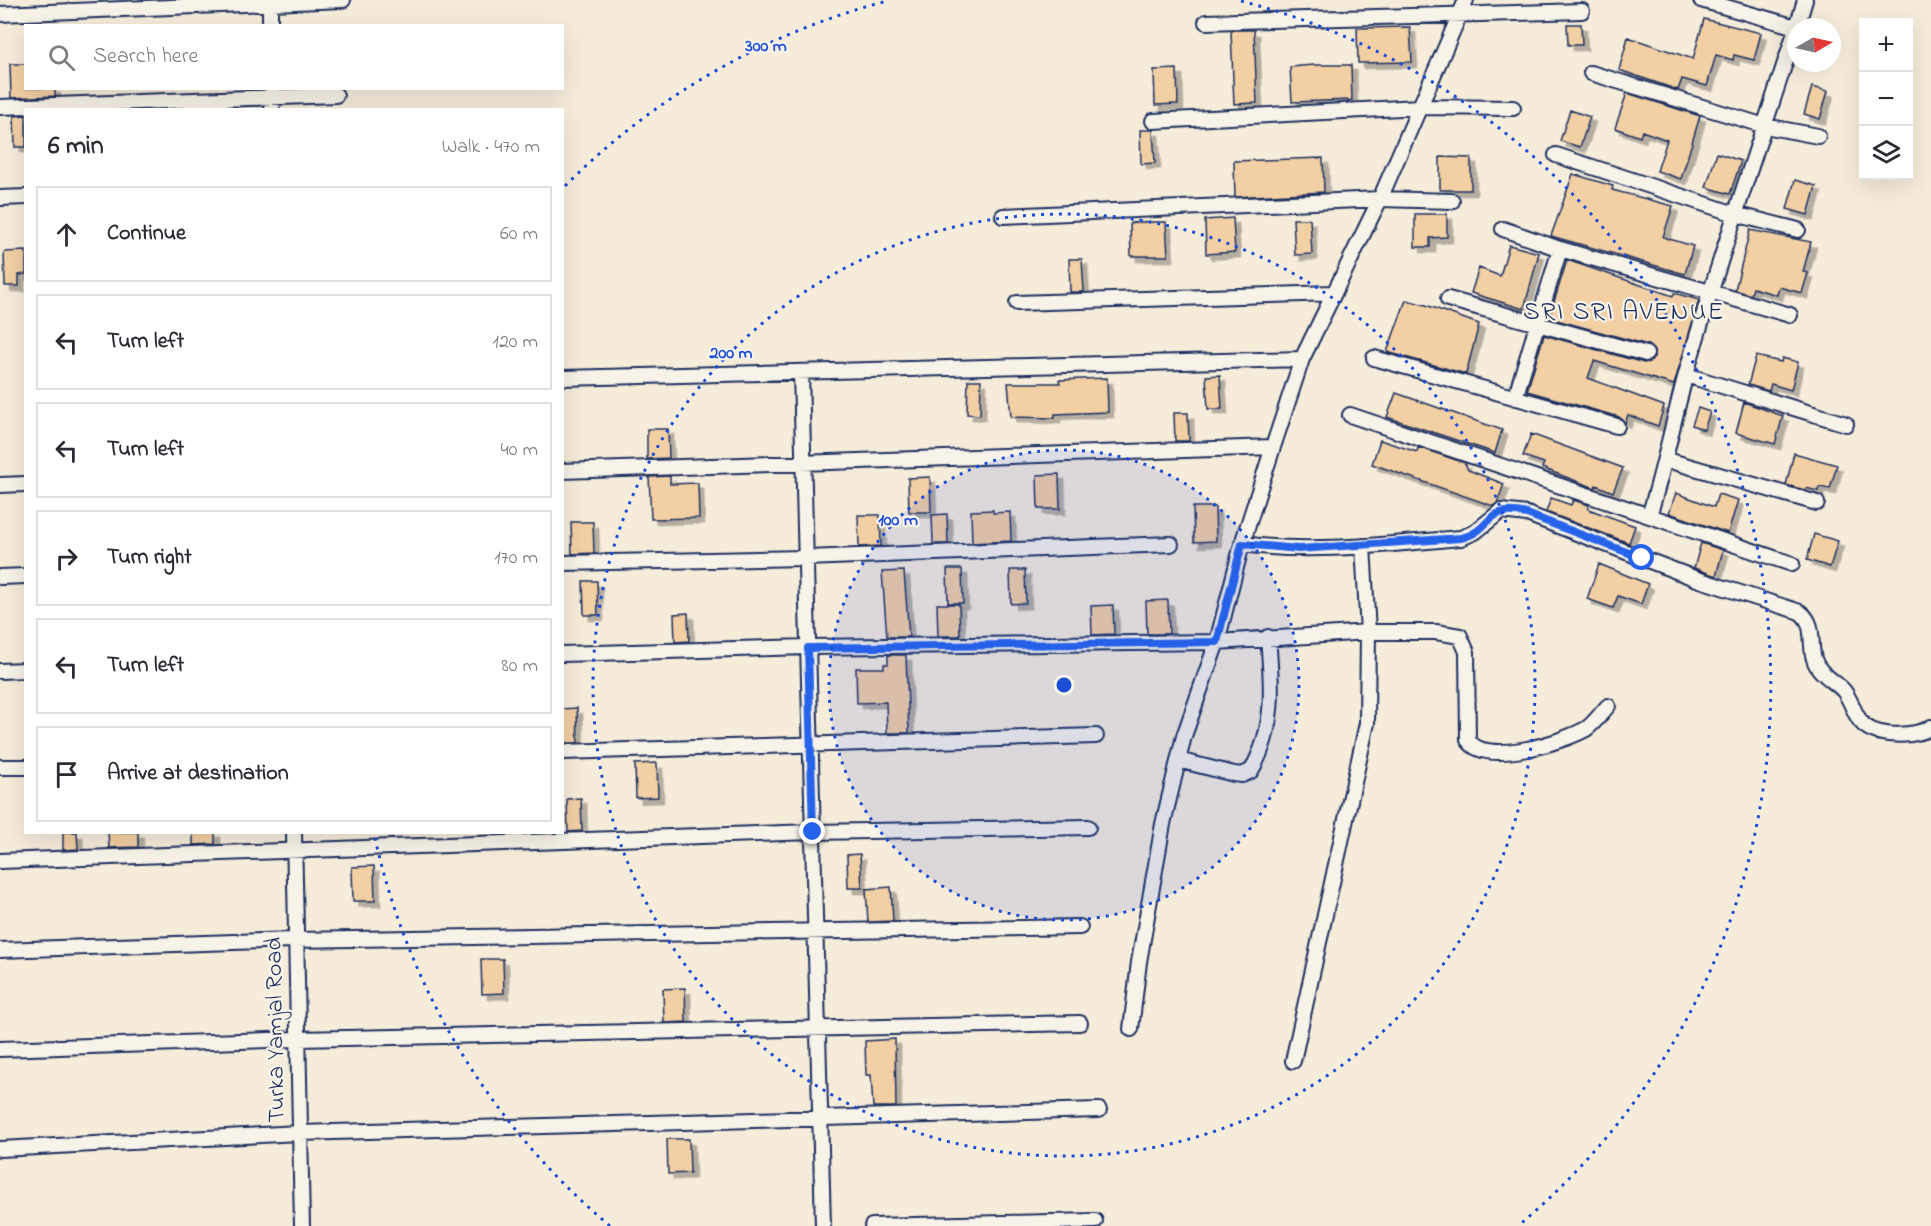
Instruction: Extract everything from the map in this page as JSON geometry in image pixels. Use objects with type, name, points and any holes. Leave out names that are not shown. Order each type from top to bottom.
[{"type":"street","points":[[0,14],[343,0]]},
{"type":"street","points":[[1131,1029],[1139,962],[1163,824],[1178,760],[1187,725],[1217,642],[1242,544],[1273,447],[1302,359],[1380,198],[1466,0]]},
{"type":"street","points":[[1701,0],[1787,25]]},
{"type":"street","points":[[1799,18],[1805,0]]},
{"type":"street","points":[[270,2],[270,24]]},
{"type":"street","points":[[1206,22],[1582,11]]},
{"type":"street","points":[[1648,516],[1667,460],[1686,375],[1735,214],[1787,56]]},
{"type":"street","points":[[1591,73],[1765,126],[1818,136]]},
{"type":"street","points":[[0,107],[336,95]]},
{"type":"street","points":[[1153,121],[1420,107],[1513,108]]},
{"type":"street","points":[[1556,155],[1735,214],[1798,230]]},
{"type":"street","points":[[0,198],[24,197]]},
{"type":"street","points":[[1003,216],[1380,198],[1452,201]]},
{"type":"street","points":[[1503,229],[1560,249],[1713,290],[1790,315]]},
{"type":"street","points":[[1515,398],[1560,249]]},
{"type":"street","points":[[1017,303],[1334,293]]},
{"type":"street","points":[[1448,299],[1646,354]]},
{"type":"street","points":[[1374,358],[1617,426]]},
{"type":"street","points":[[564,378],[1302,359]]},
{"type":"street","points":[[801,372],[823,1226]]},
{"type":"street","points":[[1686,375],[1846,424]]},
{"type":"street","points":[[1350,416],[1792,564]]},
{"type":"street","points":[[564,471],[1273,447]]},
{"type":"street","points":[[1667,460],[1817,503]]},
{"type":"street","points":[[0,485],[24,484]]},
{"type":"street","points":[[1242,544],[1299,549],[1461,538],[1475,532],[1501,511],[1527,514],[1696,579],[1800,612],[1810,624],[1814,659],[1819,669],[1843,690],[1863,725],[1881,732],[1900,735],[1925,731],[1931,727]]},
{"type":"street","points":[[564,563],[806,558],[1171,544]]},
{"type":"street","points":[[1293,1061],[1367,723],[1368,632],[1363,546]]},
{"type":"street","points":[[0,576],[24,576]]},
{"type":"street","points":[[564,654],[1217,642],[1368,632],[1436,632],[1461,636],[1467,652],[1468,741],[1473,748],[1483,752],[1511,751],[1566,738],[1588,728],[1608,706]]},
{"type":"street","points":[[1178,760],[1234,774],[1242,775],[1251,771],[1269,727],[1273,694],[1268,637]]},
{"type":"street","points":[[0,670],[24,670]]},
{"type":"street","points":[[564,752],[1096,736]]},
{"type":"street","points":[[0,767],[24,767]]},
{"type":"street","points":[[0,861],[813,832],[1088,827]]},
{"type":"street","name":"Turka Yamjal Road","points":[[294,834],[294,940],[302,1226]]},
{"type":"street","points":[[0,950],[294,940],[1080,927]]},
{"type":"street","points":[[0,1049],[297,1039],[1080,1023]]},
{"type":"street","points":[[0,1149],[299,1134],[1099,1110]]},
{"type":"street","points":[[872,1226],[1095,1221]]},
{"type":"building","points":[[1704,19],[1761,33],[1754,60],[1734,55],[1733,60],[1716,55],[1707,86],[1682,79],[1678,90],[1619,70],[1628,37],[1693,59]]},
{"type":"building","points":[[1567,24],[1581,24],[1582,45],[1568,45]]},
{"type":"building","points":[[1410,27],[1412,62],[1358,63],[1357,28]]},
{"type":"building","points":[[1231,30],[1254,30],[1257,103],[1234,104]]},
{"type":"building","points":[[10,64],[24,64],[24,90],[55,90],[55,96],[11,98]]},
{"type":"building","points":[[1351,65],[1352,100],[1292,102],[1290,67]]},
{"type":"building","points":[[1177,69],[1178,104],[1155,105],[1154,70]]},
{"type":"building","points":[[1812,87],[1828,91],[1820,119],[1804,114]]},
{"type":"building","points":[[1627,93],[1700,116],[1681,179],[1657,171],[1667,140],[1642,131],[1640,137],[1615,128]]},
{"type":"building","points":[[1570,110],[1590,117],[1580,147],[1560,141]]},
{"type":"building","points":[[24,115],[24,147],[15,147],[14,116]]},
{"type":"building","points":[[1140,130],[1153,130],[1155,163],[1141,164]]},
{"type":"building","points":[[1717,153],[1741,161],[1730,194],[1706,187]]},
{"type":"building","points":[[1440,157],[1471,158],[1471,190],[1440,190]]},
{"type":"building","points":[[1323,158],[1324,192],[1235,197],[1234,161]]},
{"type":"building","points":[[1573,174],[1613,186],[1612,190],[1673,206],[1663,237],[1693,246],[1685,274],[1551,236]]},
{"type":"building","points":[[1795,180],[1816,186],[1808,215],[1787,209]]},
{"type":"building","points":[[1415,214],[1447,214],[1447,237],[1430,238],[1430,247],[1415,247]]},
{"type":"building","points":[[1233,218],[1235,252],[1206,254],[1205,220]]},
{"type":"building","points":[[1293,219],[1310,219],[1312,254],[1295,255]]},
{"type":"building","points":[[1166,222],[1168,256],[1131,256],[1130,223]]},
{"type":"building","points":[[1750,230],[1811,242],[1803,272],[1808,273],[1802,293],[1779,287],[1777,295],[1753,288],[1751,295],[1735,290]]},
{"type":"building","points":[[1509,245],[1539,253],[1524,309],[1471,293],[1479,268],[1500,276]]},
{"type":"building","points":[[24,251],[24,274],[19,275],[19,286],[5,286],[4,252]]},
{"type":"building","points":[[1069,259],[1082,259],[1084,292],[1070,292]]},
{"type":"building","points":[[1567,260],[1673,296],[1674,293],[1699,300],[1674,385],[1594,361],[1588,378],[1664,406],[1658,426],[1628,415],[1625,423],[1619,417],[1527,391],[1544,335],[1644,363],[1654,357],[1654,351],[1648,345],[1549,318]]},
{"type":"building","points":[[1406,300],[1479,324],[1466,374],[1387,352]]},
{"type":"building","points":[[1756,356],[1781,362],[1782,358],[1798,362],[1791,390],[1771,384],[1769,391],[1748,385]]},
{"type":"building","points":[[1220,375],[1222,409],[1208,409],[1206,376]]},
{"type":"building","points":[[1107,378],[1108,412],[1055,414],[1055,418],[1011,417],[1008,383],[1060,383],[1059,380]]},
{"type":"building","points":[[968,380],[981,380],[980,415],[967,414]]},
{"type":"building","points":[[1396,393],[1502,430],[1495,453],[1387,417]]},
{"type":"building","points":[[1744,402],[1783,416],[1775,444],[1736,433]]},
{"type":"building","points":[[1698,408],[1710,412],[1704,430],[1692,425]]},
{"type":"building","points":[[1174,413],[1188,413],[1189,441],[1175,441]]},
{"type":"building","points":[[647,429],[668,429],[669,458],[647,459]]},
{"type":"building","points":[[1531,434],[1623,468],[1613,492],[1596,485],[1595,488],[1542,468],[1544,463],[1523,456]]},
{"type":"building","points":[[1380,440],[1417,452],[1418,447],[1465,463],[1468,470],[1504,484],[1497,503],[1493,506],[1372,464]]},
{"type":"building","points":[[1794,453],[1837,465],[1830,489],[1819,487],[1818,491],[1806,488],[1805,490],[1786,485]]},
{"type":"building","points":[[1059,474],[1060,509],[1038,509],[1037,475]]},
{"type":"building","points":[[670,476],[670,484],[698,483],[699,518],[651,519],[649,477]]},
{"type":"building","points":[[930,477],[931,512],[909,512],[908,478]]},
{"type":"building","points":[[1676,493],[1714,507],[1718,494],[1738,500],[1728,533],[1669,513]]},
{"type":"building","points":[[1551,498],[1571,505],[1573,500],[1589,505],[1588,509],[1635,526],[1629,543],[1546,512]]},
{"type":"building","points":[[1193,507],[1215,507],[1216,541],[1194,542]]},
{"type":"building","points":[[993,510],[993,513],[1010,512],[1011,541],[972,543],[971,511]]},
{"type":"building","points":[[947,514],[948,544],[933,544],[932,515]]},
{"type":"building","points":[[858,515],[880,515],[881,546],[859,547]]},
{"type":"building","points":[[571,522],[593,522],[594,553],[572,554]]},
{"type":"building","points":[[1814,534],[1838,541],[1830,567],[1807,560]]},
{"type":"building","points":[[1701,543],[1723,550],[1716,576],[1694,568]]},
{"type":"building","points":[[1599,564],[1648,584],[1641,604],[1618,596],[1613,608],[1587,599]]},
{"type":"building","points":[[947,569],[962,569],[963,603],[948,603]]},
{"type":"building","points":[[1010,570],[1025,570],[1026,603],[1011,604]]},
{"type":"building","points":[[904,571],[909,637],[887,637],[882,572]]},
{"type":"building","points":[[583,581],[597,581],[598,615],[584,615]]},
{"type":"building","points":[[1168,600],[1169,634],[1147,634],[1146,601]]},
{"type":"building","points":[[937,604],[959,604],[960,636],[938,636]]},
{"type":"building","points":[[1113,605],[1114,634],[1092,635],[1091,606]]},
{"type":"building","points":[[688,613],[689,641],[675,642],[674,614]]},
{"type":"building","points":[[888,655],[906,655],[909,733],[887,733],[886,702],[857,703],[856,668],[884,668],[884,664],[888,664]]},
{"type":"building","points":[[577,708],[578,743],[564,743],[564,709]]},
{"type":"building","points":[[657,763],[658,797],[636,798],[635,764]]},
{"type":"building","points":[[581,798],[582,831],[568,832],[567,799]]},
{"type":"building","points":[[63,834],[77,834],[78,849],[63,850]]},
{"type":"building","points":[[108,834],[138,834],[138,847],[109,848]]},
{"type":"building","points":[[193,834],[215,834],[215,844],[193,845]]},
{"type":"building","points":[[860,854],[862,888],[848,888],[847,855]]},
{"type":"building","points":[[374,866],[375,901],[353,901],[352,867]]},
{"type":"building","points":[[891,887],[893,921],[868,922],[866,889]]},
{"type":"building","points":[[481,959],[503,959],[504,993],[482,994]]},
{"type":"building","points":[[685,988],[686,1022],[664,1023],[663,989]]},
{"type":"building","points":[[895,1039],[896,1107],[873,1107],[871,1075],[866,1075],[865,1041]]},
{"type":"building","points":[[667,1139],[689,1139],[690,1173],[668,1174]]},
{"type":"district","name":"SRI SRI AVENUE","points":[[1624,310]]},
{"type":"route","points":[[813,832],[808,648],[1217,642],[1242,544],[1299,549],[1461,538],[1475,532],[1501,511],[1508,510],[1527,514],[1642,558]]}]
